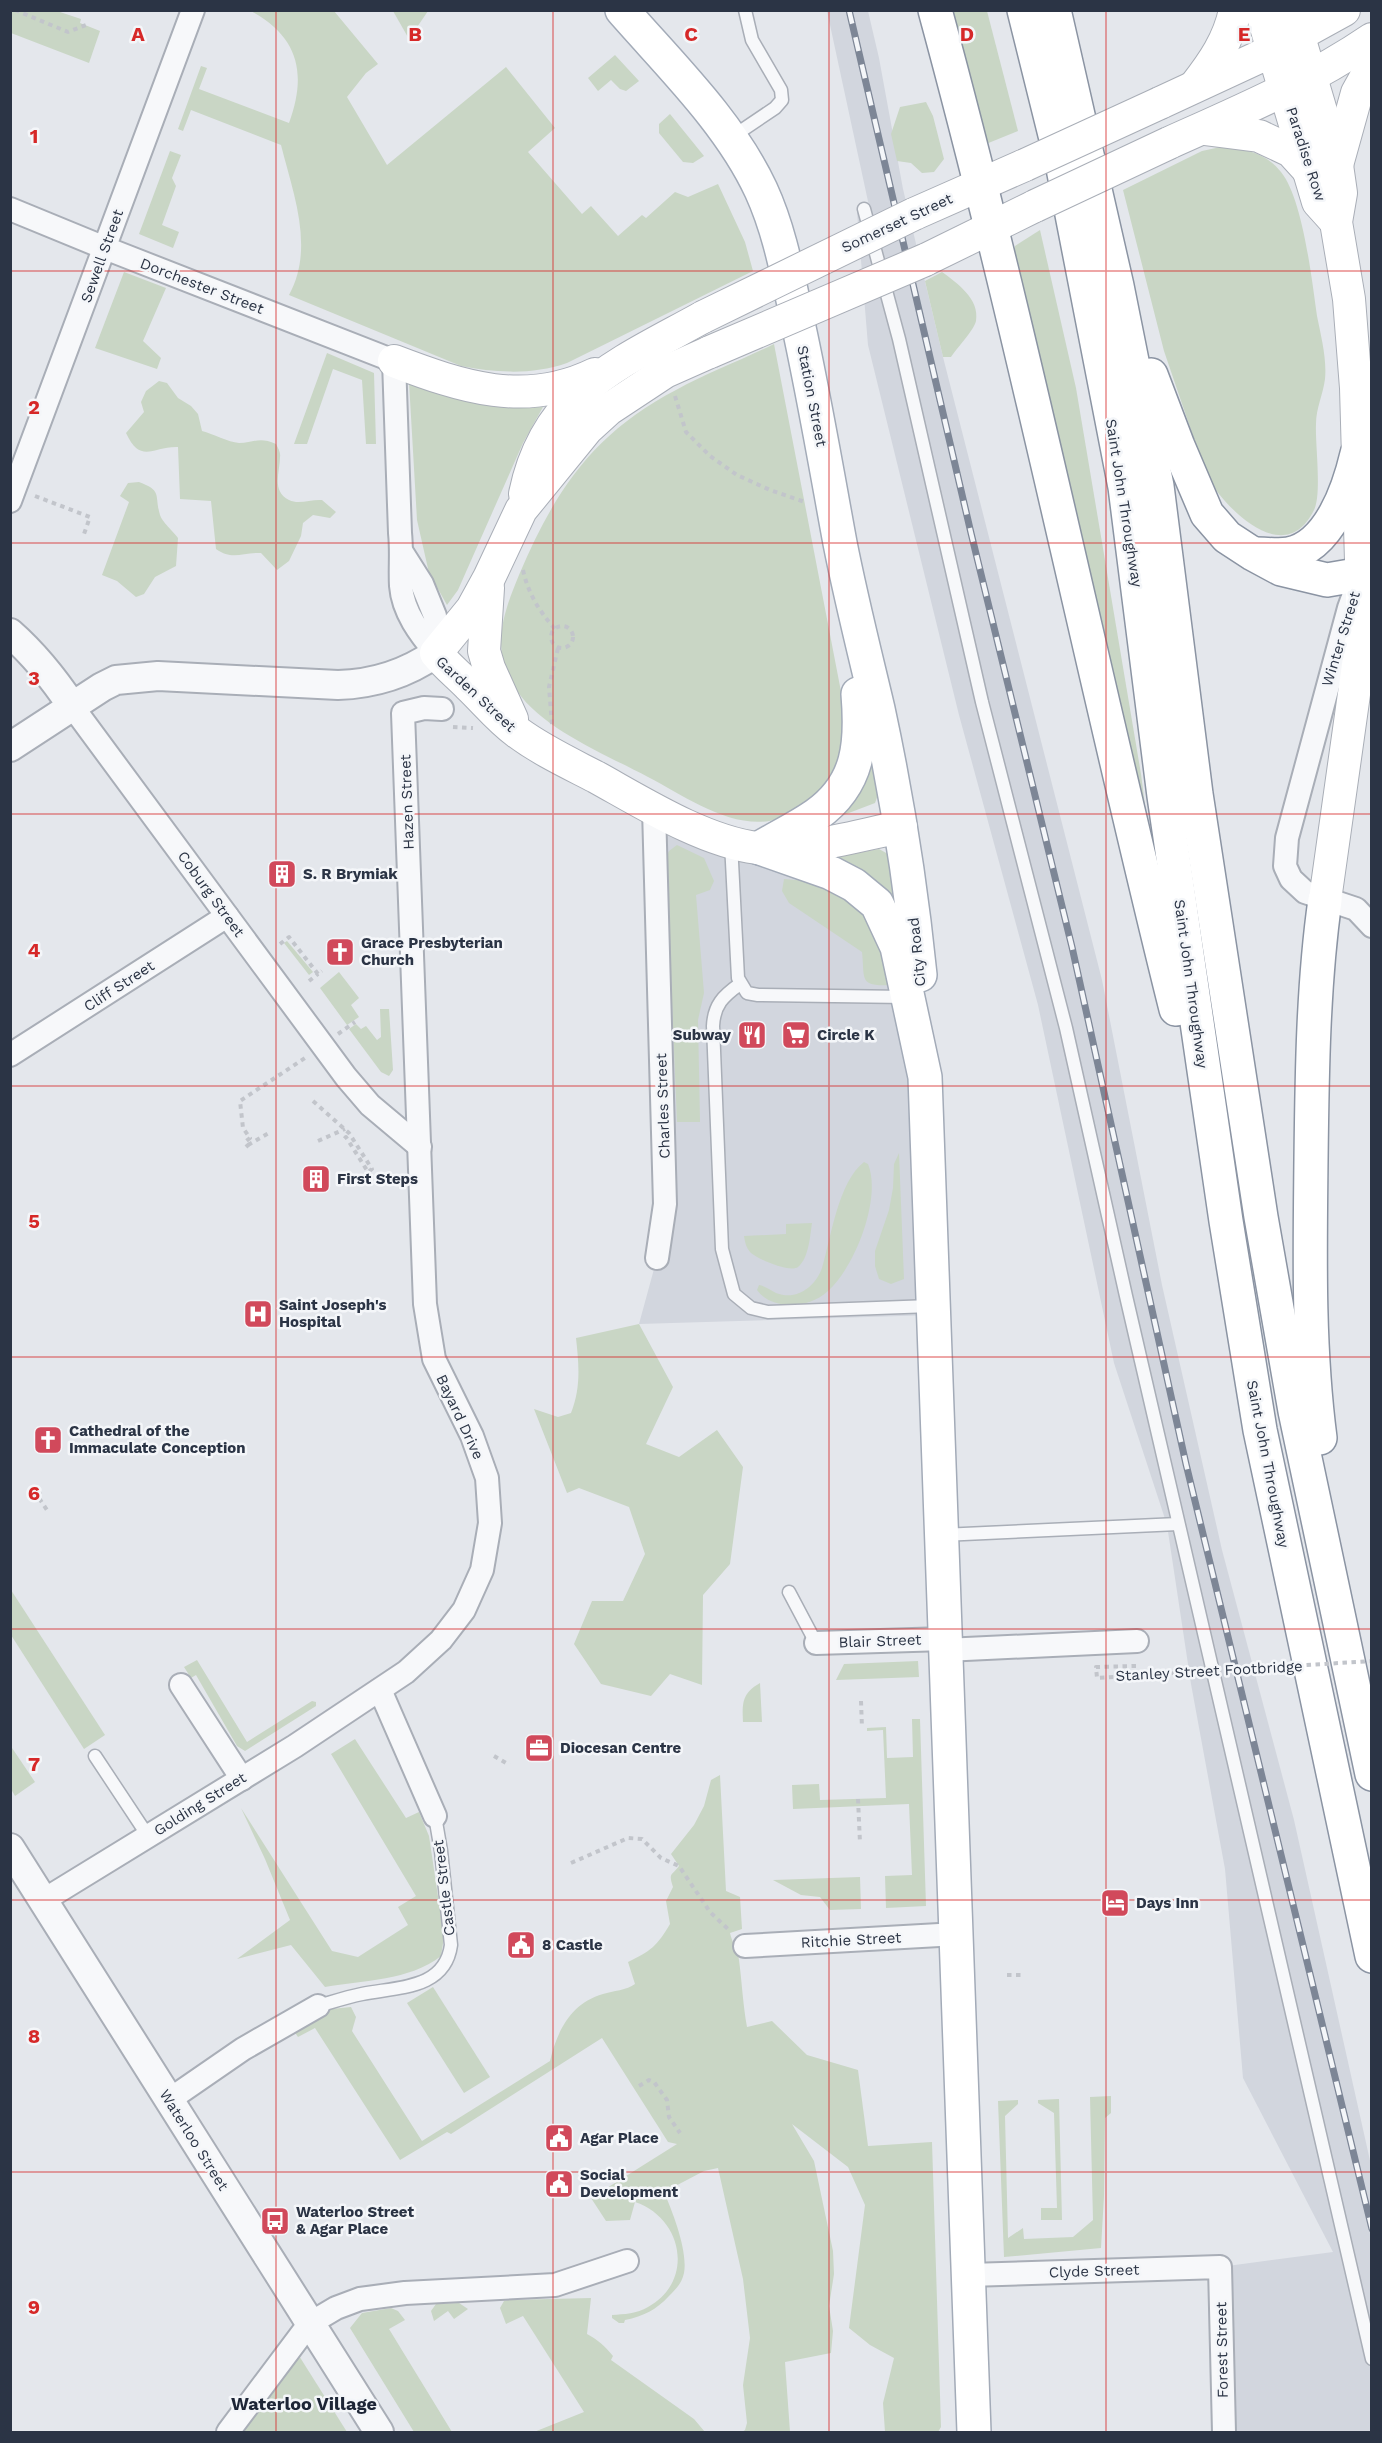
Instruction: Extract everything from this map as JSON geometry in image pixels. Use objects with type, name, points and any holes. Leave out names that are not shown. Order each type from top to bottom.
[{"type":"main road","name":"Station Street","points":[[622,10],[684,81],[729,138],[760,190],[776,227],[801,334],[850,593],[878,710],[901,827]]},
{"type":"main road","points":[[935,10],[982,183],[1226,1221]]},
{"type":"main road","name":"Saint John Throughway","points":[[1024,10],[1062,163],[1125,487],[1164,796],[1226,1221],[1260,1430],[1371,1956]]},
{"type":"main road","points":[[1054,10],[1117,286],[1157,486],[1196,794],[1261,1217],[1295,1411],[1362,1671]]},
{"type":"main road","points":[[1194,88],[1214,62],[1227,37],[1235,10]]},
{"type":"main road","name":"Paradise Row","points":[[1261,10],[1288,32],[1298,82],[1324,169],[1341,193],[1336,222],[1353,343],[1364,468],[1366,573]]},
{"type":"main road","name":"Somerset Street","points":[[436,653],[465,618],[489,578],[521,510],[528,477],[542,441],[554,421],[592,381],[623,361],[703,317],[914,214],[1194,88],[1288,32],[1344,10]]},
{"type":"main road","name":"Somerset Street","points":[[521,510],[587,429],[609,409],[665,372],[924,260],[1298,82],[1371,39]]},
{"type":"main road","points":[[1200,129],[1259,136],[1324,169],[1371,66]]},
{"type":"main road","points":[[1117,286],[1178,446],[1207,514],[1227,537],[1253,555],[1281,569],[1328,580],[1366,573]]},
{"type":"main road","points":[[394,361],[465,386],[493,391],[528,392],[546,390],[587,378],[623,361]]},
{"type":"main road","points":[[1253,555],[1290,554],[1313,542],[1326,528],[1342,502],[1350,483],[1364,468]]},
{"type":"main road","name":"Winter Street","points":[[1325,900],[1364,630],[1366,573]]},
{"type":"main road","points":[[489,578],[484,651],[518,733]]},
{"type":"main road","points":[[745,845],[817,815],[844,786],[854,765],[861,730],[850,593]]},
{"type":"main road","name":"Garden Street","points":[[436,653],[497,716],[518,733],[654,809],[745,845],[818,843],[901,827]]},
{"type":"main road","name":"City Road","points":[[901,827],[911,892],[921,986],[925,1077]]},
{"type":"main road","points":[[745,845],[831,873],[854,885],[877,904],[897,947],[925,1077],[974,2433]]},
{"type":"main road","points":[[1325,900],[1320,936],[1312,1102],[1310,1291],[1317,1411],[1362,1671],[1371,1774]]},
{"type":"street","name":"Sewell Street","points":[[13,495],[193,10]]},
{"type":"street","name":"Dorchester Street","points":[[10,209],[394,361]]},
{"type":"street","points":[[394,361],[400,533],[403,554],[422,584],[435,616],[436,653]]},
{"type":"street","name":"Winter Street","points":[[1325,900],[1295,885],[1287,873],[1284,856],[1314,733],[1349,608],[1366,573]]},
{"type":"street","name":"Coburg Street","points":[[10,633],[30,650],[51,675],[322,1046],[370,1105],[420,1147]]},
{"type":"street","name":"Garden Street","points":[[10,747],[116,680],[158,676],[338,686],[362,685],[404,672],[436,653]]},
{"type":"street","name":"Hazen Street","points":[[420,1147],[403,713],[424,708],[442,709]]},
{"type":"street","name":"Charles Street","points":[[654,809],[665,1204],[657,1258]]},
{"type":"street","points":[[1325,900],[1364,906],[1371,926]]},
{"type":"street","name":"Cliff Street","points":[[10,1055],[227,916]]},
{"type":"street","name":"Bayard Drive","points":[[356,1706],[406,1672],[441,1640],[464,1610],[482,1570],[490,1523],[487,1478],[472,1436],[439,1370],[430,1346],[425,1304],[420,1147]]},
{"type":"street","name":"Blair Street","points":[[816,1643],[945,1644],[1137,1641]]},
{"type":"street","points":[[181,1685],[242,1779]]},
{"type":"street","name":"Castle Street","points":[[380,1690],[435,1816]]},
{"type":"street","name":"Golding Street","points":[[44,1900],[356,1706]]},
{"type":"street","name":"Waterloo Street","points":[[10,1848],[379,2433]]},
{"type":"street","name":"Ritchie Street","points":[[745,1946],[957,1934]]},
{"type":"street","name":"Castle Street","points":[[169,2100],[243,2049],[318,2006]]},
{"type":"street","points":[[228,2433],[309,2324],[336,2308],[360,2299],[405,2292],[555,2285],[627,2261]]},
{"type":"street","name":"Clyde Street","points":[[969,2275],[1220,2267]]},
{"type":"street","name":"Forest Street","points":[[1220,2267],[1224,2433]]},
{"type":"lane","points":[[729,138],[775,108],[782,100],[781,90],[752,40],[745,10]]},
{"type":"lane","points":[[864,209],[899,339],[982,702],[1066,1028],[1371,2359]]},
{"type":"lane","points":[[745,845],[737,967],[740,984],[747,993],[908,997]]},
{"type":"lane","points":[[740,984],[719,1002],[713,1026],[720,1236],[728,1280],[734,1294],[751,1308],[768,1312],[933,1306]]},
{"type":"lane","points":[[941,1535],[1178,1524]]},
{"type":"lane","points":[[789,1592],[816,1643]]},
{"type":"lane","points":[[95,1756],[148,1836]]},
{"type":"lane","name":"Castle Street","points":[[318,2006],[363,1994],[407,1989],[443,1968],[450,1955],[450,1934],[435,1816]]},
{"type":"path","points":[[15,10],[68,32],[86,25]]},
{"type":"path","points":[[672,387],[686,432],[710,456],[737,475],[805,502]]},
{"type":"path","points":[[13,495],[90,517],[84,534]]},
{"type":"path","points":[[521,563],[526,584],[534,600],[555,629]]},
{"type":"path","points":[[560,626],[567,628],[573,636],[568,646],[558,648],[552,643],[550,636],[560,626]]},
{"type":"path","points":[[552,725],[548,706],[549,687],[558,648]]},
{"type":"path","points":[[349,874],[368,879],[390,879]]},
{"type":"path","points":[[280,944],[288,937],[318,974]]},
{"type":"path","points":[[309,981],[322,971]]},
{"type":"path","points":[[269,1134],[247,1146],[245,1142],[250,1138],[243,1128],[240,1101],[355,1022]]},
{"type":"path","points":[[313,1101],[345,1129],[372,1169],[368,1172],[346,1137],[344,1139]]},
{"type":"path","points":[[318,1141],[345,1129]]},
{"type":"path","points":[[41,1492],[37,1495],[46,1510]]},
{"type":"path","name":"Stanley Street Footbridge","points":[[1136,1666],[1096,1667],[1097,1678],[1362,1671]]},
{"type":"path","points":[[861,1701],[862,1728]]},
{"type":"path","points":[[494,1756],[506,1763],[510,1762]]},
{"type":"path","points":[[858,1799],[860,1843]]},
{"type":"path","points":[[571,1863],[628,1838],[642,1839],[661,1858],[679,1866],[710,1912],[745,1946]]},
{"type":"path","points":[[1007,1975],[1023,1975]]},
{"type":"path","points":[[639,2086],[649,2080],[654,2082],[667,2100],[669,2117],[680,2133]]},
{"type":"shaded area","points":[[827,11],[868,11],[903,189],[943,357],[1102,980],[1162,1285],[1222,1550],[1294,1820],[1371,2165],[1371,2432],[1224,2432],[1220,2267],[1333,2252],[1243,2078],[1225,1869],[1191,1684],[1167,1525],[1114,1363],[1038,1005],[959,715],[868,345],[857,212],[869,206]]},
{"type":"shaded area","points":[[654,809],[760,848],[897,947],[933,1315],[639,1324],[657,1258]]},
{"type":"green space","points":[[10,11],[57,11],[81,19],[80,23],[100,31],[89,63],[11,33]]},
{"type":"green space","points":[[251,11],[334,11],[378,64],[366,73],[347,97],[387,165],[506,67],[555,128],[528,152],[582,214],[591,206],[618,236],[642,215],[646,218],[675,192],[688,197],[718,184],[745,242],[753,271],[567,363],[528,371],[488,370],[461,366],[289,295],[297,277],[301,240],[296,201],[281,145],[191,110],[183,131],[178,129],[201,66],[207,68],[199,89],[289,123],[295,105],[297,88],[298,73],[295,58],[280,33]]},
{"type":"green space","points":[[393,11],[428,11],[409,39]]},
{"type":"green space","points":[[949,11],[987,11],[1018,131],[986,144]]},
{"type":"green space","points":[[615,55],[639,81],[626,91],[620,89],[611,80],[598,91],[588,78]]},
{"type":"green space","points":[[926,102],[933,116],[944,159],[934,172],[922,173],[911,163],[897,161],[891,134],[900,107]]},
{"type":"green space","points":[[670,114],[704,156],[693,163],[683,162],[659,133],[659,124]]},
{"type":"green space","points":[[1225,146],[1248,151],[1269,160],[1281,172],[1289,185],[1301,220],[1323,348],[1325,379],[1316,424],[1318,493],[1314,510],[1302,527],[1288,534],[1273,534],[1257,528],[1242,518],[1207,477],[1164,351],[1123,190],[1202,151]]},
{"type":"green space","points":[[170,151],[181,155],[172,178],[176,186],[162,225],[179,232],[173,248],[139,234]]},
{"type":"green space","points":[[1040,230],[1076,388],[1141,774],[1152,860],[1014,253],[1015,246]]},
{"type":"green space","points":[[124,272],[166,288],[143,341],[161,358],[157,369],[95,348]]},
{"type":"green space","points":[[942,272],[966,292],[976,313],[976,321],[972,329],[951,357],[943,357],[925,281]]},
{"type":"green space","points":[[774,344],[849,733],[831,785],[783,817],[762,822],[728,817],[694,803],[560,730],[543,718],[517,691],[509,676],[501,648],[508,605],[532,545],[562,491],[580,467],[621,425],[647,407],[688,384]]},
{"type":"green space","points":[[327,353],[374,373],[376,444],[366,444],[362,380],[333,369],[307,444],[294,444]]},
{"type":"green space","points":[[159,381],[167,383],[178,398],[191,406],[198,414],[202,431],[239,443],[261,440],[276,444],[280,455],[278,486],[283,496],[297,502],[322,500],[336,512],[330,518],[313,515],[303,523],[301,536],[289,561],[277,570],[261,553],[228,555],[216,549],[211,501],[180,499],[178,447],[148,452],[137,449],[132,443],[126,433],[144,412],[141,402],[146,391]]},
{"type":"green space","points":[[409,382],[484,405],[510,408],[543,407],[523,443],[458,590],[447,605],[429,573],[417,520]]},
{"type":"green space","points":[[139,482],[155,491],[161,518],[178,538],[176,566],[155,577],[144,594],[136,597],[117,581],[102,575],[129,502],[120,496],[128,483]]},
{"type":"green space","points":[[871,760],[878,795],[875,803],[833,819]]},
{"type":"green space","points":[[677,845],[704,858],[714,881],[710,890],[696,895],[704,993],[698,1020],[700,1122],[677,1122],[666,858],[669,851]]},
{"type":"green space","points":[[879,849],[888,854],[900,920],[830,858]]},
{"type":"green space","points":[[784,879],[819,882],[855,903],[879,935],[892,985],[868,983],[864,975],[862,952],[789,903],[782,891]]},
{"type":"green space","points":[[287,941],[313,972],[309,975],[284,943]]},
{"type":"green space","points":[[339,972],[359,998],[351,1005],[359,1017],[347,1025],[320,988]]},
{"type":"green space","points":[[380,1009],[389,1009],[393,1070],[389,1076],[381,1072],[349,1029],[356,1024],[361,1029],[366,1026],[377,1040],[381,1037]]},
{"type":"green space","points":[[899,1153],[904,1279],[891,1284],[879,1279],[875,1266],[875,1251],[889,1210],[894,1164]]},
{"type":"green space","points":[[864,1162],[868,1164],[871,1178],[869,1213],[856,1249],[838,1280],[824,1294],[805,1303],[785,1305],[764,1297],[757,1290],[759,1285],[776,1293],[791,1295],[804,1291],[815,1281],[822,1268],[842,1196],[855,1171]]},
{"type":"green space","points":[[812,1223],[805,1258],[798,1267],[781,1267],[760,1259],[751,1253],[746,1245],[744,1236],[786,1234],[786,1224]]},
{"type":"green space","points":[[639,1324],[673,1387],[646,1444],[679,1457],[717,1430],[743,1467],[730,1564],[703,1595],[702,1685],[670,1674],[651,1696],[601,1684],[574,1644],[592,1601],[623,1601],[645,1554],[629,1507],[579,1488],[567,1493],[534,1409],[558,1417],[571,1413],[578,1385],[576,1338]]},
{"type":"green space","points":[[11,1590],[105,1735],[84,1749],[11,1635]]},
{"type":"green space","points":[[197,1660],[247,1742],[312,1701],[316,1702],[316,1706],[245,1751],[237,1746],[196,1675],[191,1678],[184,1667]]},
{"type":"green space","points":[[918,1661],[919,1677],[836,1680],[844,1664]]},
{"type":"green space","points":[[760,1683],[762,1722],[743,1722],[744,1699]]},
{"type":"green space","points":[[912,1719],[920,1719],[926,1906],[886,1908],[885,1876],[912,1875],[909,1804],[793,1809],[792,1785],[819,1784],[820,1800],[886,1798],[883,1730],[867,1731],[867,1728],[886,1727],[887,1758],[913,1757]]},
{"type":"green space","points":[[355,1739],[406,1818],[419,1812],[429,1836],[444,1937],[441,1956],[415,1970],[386,1978],[325,1987],[291,1945],[237,1959],[290,1920],[241,1808],[332,1951],[358,1957],[408,1925],[398,1907],[416,1896],[331,1754]]},
{"type":"green space","points":[[10,1745],[35,1782],[15,1796],[11,1789]]},
{"type":"green space","points":[[720,1775],[726,1891],[740,1897],[742,1929],[730,1933],[738,1956],[747,2027],[772,2021],[807,2055],[858,2070],[868,2146],[932,2142],[941,2427],[938,2432],[885,2432],[883,2403],[894,2358],[870,2345],[849,2328],[865,2205],[848,2167],[792,2124],[814,2161],[833,2251],[834,2274],[829,2306],[833,2331],[831,2353],[785,2362],[790,2432],[742,2432],[747,2423],[743,2385],[750,2338],[743,2279],[718,2168],[704,2171],[664,2192],[684,2254],[684,2273],[678,2286],[664,2301],[649,2312],[625,2320],[624,2323],[619,2323],[612,2318],[612,2315],[644,2309],[663,2296],[673,2282],[677,2267],[677,2251],[673,2235],[664,2222],[651,2210],[635,2202],[630,2220],[606,2221],[591,2198],[677,2144],[668,2142],[602,2038],[451,2134],[447,2132],[400,2160],[315,2028],[298,2037],[294,2031],[331,2009],[351,2007],[356,2017],[352,2031],[422,2141],[550,2061],[561,2029],[582,2004],[592,1998],[635,1984],[628,1962],[653,1947],[670,1924],[666,1901],[673,1887],[672,1875],[679,1866],[671,1854],[694,1825],[704,1806],[711,1780]]},
{"type":"green space","points":[[860,1877],[861,1909],[830,1910],[820,1897],[801,1895],[773,1880]]},
{"type":"green space","points":[[433,1987],[490,2077],[464,2093],[407,2003]]},
{"type":"green space","points":[[1111,2096],[1111,2113],[1105,2118],[1101,2248],[1004,2257],[998,2101],[1018,2100],[1018,2104],[1005,2116],[1008,2238],[1023,2228],[1024,2239],[1073,2237],[1093,2220],[1090,2097]]},
{"type":"green space","points":[[1059,2099],[1062,2220],[1041,2220],[1041,2208],[1057,2208],[1054,2113],[1038,2103],[1038,2100]]},
{"type":"green space","points":[[591,2298],[587,2334],[607,2349],[613,2356],[611,2360],[694,2419],[705,2432],[534,2432],[584,2412],[523,2316],[506,2324],[500,2308],[504,2301],[508,2300]]},
{"type":"green space","points":[[459,2303],[468,2309],[454,2319],[448,2311],[434,2321],[431,2311],[436,2304]]},
{"type":"green space","points":[[391,2308],[398,2311],[405,2320],[389,2329],[452,2432],[414,2432],[350,2328],[362,2313]]},
{"type":"green space","points":[[296,2351],[347,2432],[237,2432]]},
{"type":"railway","points":[[849,10],[971,533],[1072,947],[1186,1464],[1372,2229]]},
{"type":"place","name":"S. R Brymiak","points":[[282,874]]},
{"type":"place","name":"Grace Presbyterian Church","points":[[340,952]]},
{"type":"place","name":"Subway","points":[[752,1035]]},
{"type":"place","name":"Circle K","points":[[796,1035]]},
{"type":"place","name":"First Steps","points":[[316,1179]]},
{"type":"place","name":"Saint Joseph's Hospital","points":[[258,1314]]},
{"type":"place","name":"Cathedral of the Immaculate Conception","points":[[48,1440]]},
{"type":"place","name":"Diocesan Centre","points":[[539,1748]]},
{"type":"place","name":"Days Inn","points":[[1115,1903]]},
{"type":"place","name":"8 Castle","points":[[521,1945]]},
{"type":"place","name":"Agar Place","points":[[559,2138]]},
{"type":"place","name":"Social Development","points":[[559,2184]]},
{"type":"place","name":"Waterloo Street & Agar Place","points":[[275,2221]]},
{"type":"district","name":"Waterloo Village","points":[[304,2404]]}]
